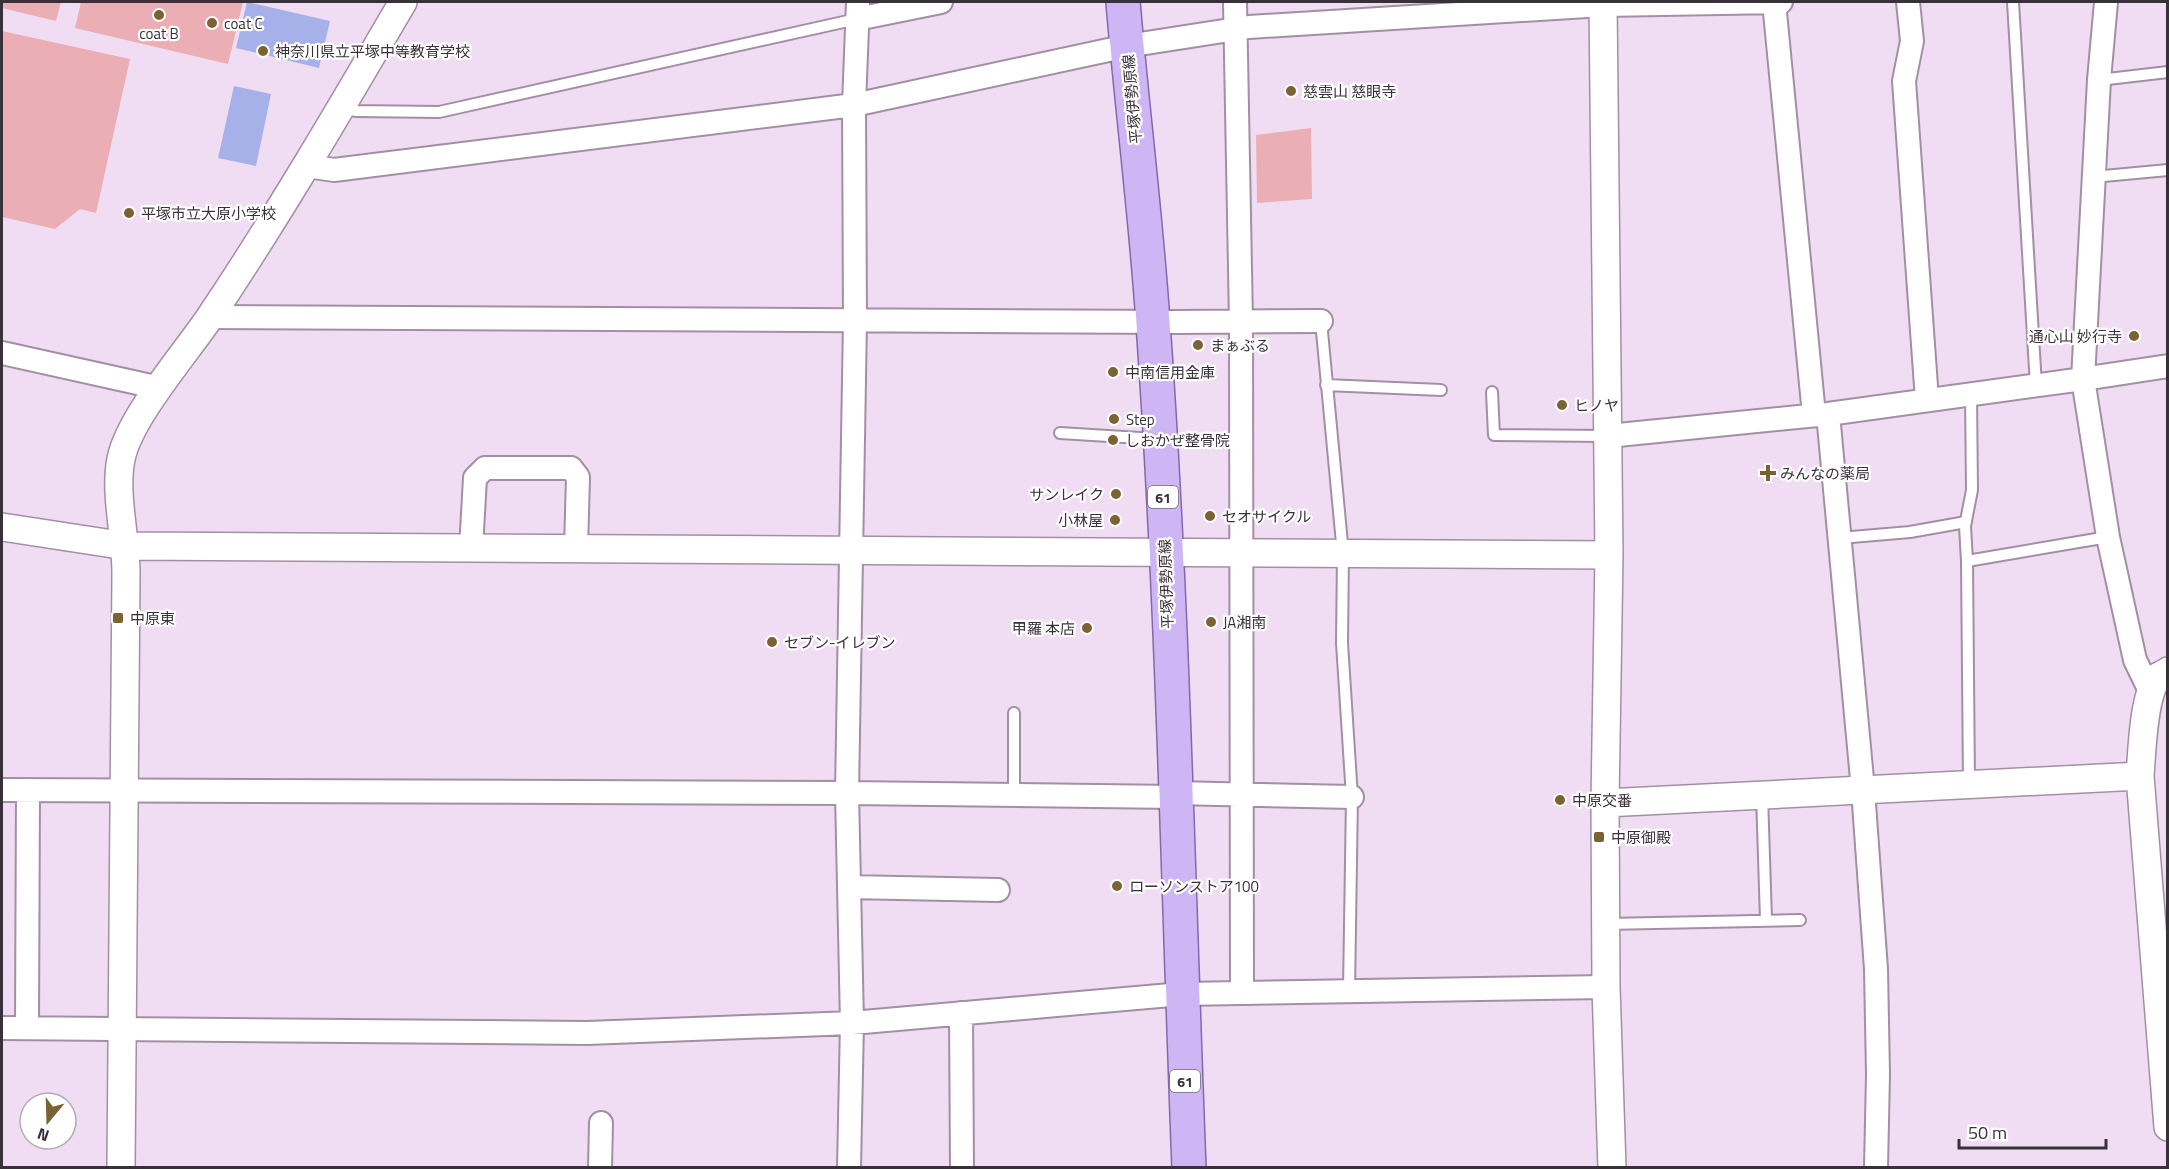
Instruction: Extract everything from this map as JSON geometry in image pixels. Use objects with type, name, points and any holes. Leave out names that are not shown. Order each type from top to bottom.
[{"type":"main road","name":"平塚伊勢原線","points":[[1123,2],[1153,322],[1160,439],[1189,1167]]},
{"type":"street","points":[[121,1167],[126,546],[120,500],[121,459],[134,427],[210,317],[307,166],[403,2]]},
{"type":"street","points":[[849,1167],[852,1023],[847,793],[855,320],[854,105],[857,10],[941,2]]},
{"type":"street","points":[[1235,2],[1241,322],[1242,992]]},
{"type":"street","points":[[307,166],[334,170],[854,105],[1127,46],[1249,27],[1603,3],[1776,2],[1821,415],[1840,538],[1863,790],[1876,969],[1878,1074],[1876,1167]]},
{"type":"street","points":[[1908,2],[1912,41],[1904,81],[1927,400]]},
{"type":"street","points":[[2106,2],[2093,177],[2083,379],[2108,537],[2135,660],[2151,693]]},
{"type":"street","points":[[1603,3],[1609,555],[1605,803],[1606,987],[1612,1167]]},
{"type":"street","points":[[210,317],[1321,321]]},
{"type":"street","points":[[2,353],[160,388]]},
{"type":"street","points":[[1608,436],[1821,415],[2168,366]]},
{"type":"street","points":[[471,549],[475,478],[485,468],[571,468],[578,477],[576,549]]},
{"type":"street","points":[[2,527],[126,546],[1609,555]]},
{"type":"street","points":[[2168,671],[2159,676],[2151,693],[2143,736],[2140,776],[2168,1127]]},
{"type":"street","points":[[1605,803],[2140,776]]},
{"type":"street","points":[[2,790],[1241,794],[1352,797]]},
{"type":"street","points":[[27,1028],[28,790]]},
{"type":"street","points":[[849,887],[998,890]]},
{"type":"street","points":[[2,1028],[587,1033],[852,1023],[1182,994],[1606,987]]},
{"type":"street","points":[[961,1013],[962,1167]]},
{"type":"street","points":[[600,1167],[601,1122]]},
{"type":"lane","points":[[2013,2],[2036,386]]},
{"type":"lane","points":[[342,105],[355,111],[439,112],[857,10]]},
{"type":"lane","points":[[2099,80],[2168,72]]},
{"type":"lane","points":[[2093,177],[2168,170]]},
{"type":"lane","points":[[1321,321],[1343,554],[1342,643],[1352,797],[1349,990]]},
{"type":"lane","points":[[1326,385],[1441,390]]},
{"type":"lane","points":[[1492,392],[1494,435],[1608,436]]},
{"type":"lane","points":[[1970,784],[1966,522],[1972,490],[1971,394]]},
{"type":"lane","points":[[1060,433],[1160,439]]},
{"type":"lane","points":[[1840,538],[1910,532],[1966,522]]},
{"type":"lane","points":[[1967,561],[2108,537]]},
{"type":"lane","points":[[1014,713],[1014,795]]},
{"type":"lane","points":[[1762,795],[1766,920]]},
{"type":"lane","points":[[1606,924],[1800,920]]},
{"type":"shaded area","points":[[2,2],[61,2],[56,21],[2,8]]},
{"type":"shaded area","points":[[81,2],[243,2],[228,64],[75,28]]},
{"type":"shaded area","points":[[2,31],[130,59],[96,213],[80,209],[55,229],[2,217]]},
{"type":"shaded area","points":[[1311,128],[1312,199],[1257,203],[1256,135]]},
{"type":"water","points":[[247,2],[330,21],[319,68],[236,48]]},
{"type":"water","points":[[234,86],[271,94],[256,166],[218,158]]},
{"type":"place","name":"coat B","points":[[159,15]]},
{"type":"place","name":"coat C","points":[[212,23]]},
{"type":"place","name":"神奈川県立平塚中等教育学校","points":[[263,51]]},
{"type":"place","name":"慈雲山 慈眼寺","points":[[1291,91]]},
{"type":"place","name":"平塚市立大原小学校","points":[[129,213]]},
{"type":"place","name":"通心山 妙行寺","points":[[2134,336]]},
{"type":"place","name":"まぁぶる","points":[[1198,345]]},
{"type":"place","name":"中南信用金庫","points":[[1113,372]]},
{"type":"place","name":"ヒノヤ","points":[[1562,405]]},
{"type":"place","name":"Step","points":[[1114,419]]},
{"type":"place","name":"しおかぜ整骨院","points":[[1113,440]]},
{"type":"place","name":"みんなの薬局","points":[[1768,473]]},
{"type":"place","name":"サンレイク","points":[[1116,494]]},
{"type":"place","name":"セオサイクル","points":[[1210,516]]},
{"type":"place","name":"小林屋","points":[[1115,520]]},
{"type":"place","name":"中原東","points":[[118,618]]},
{"type":"place","name":"JA湘南","points":[[1211,622]]},
{"type":"place","name":"甲羅 本店","points":[[1087,628]]},
{"type":"place","name":"セブン-イレブン","points":[[772,642]]},
{"type":"place","name":"中原交番","points":[[1560,800]]},
{"type":"place","name":"中原御殿","points":[[1599,837]]},
{"type":"place","name":"ローソンストア100","points":[[1117,886]]}]
